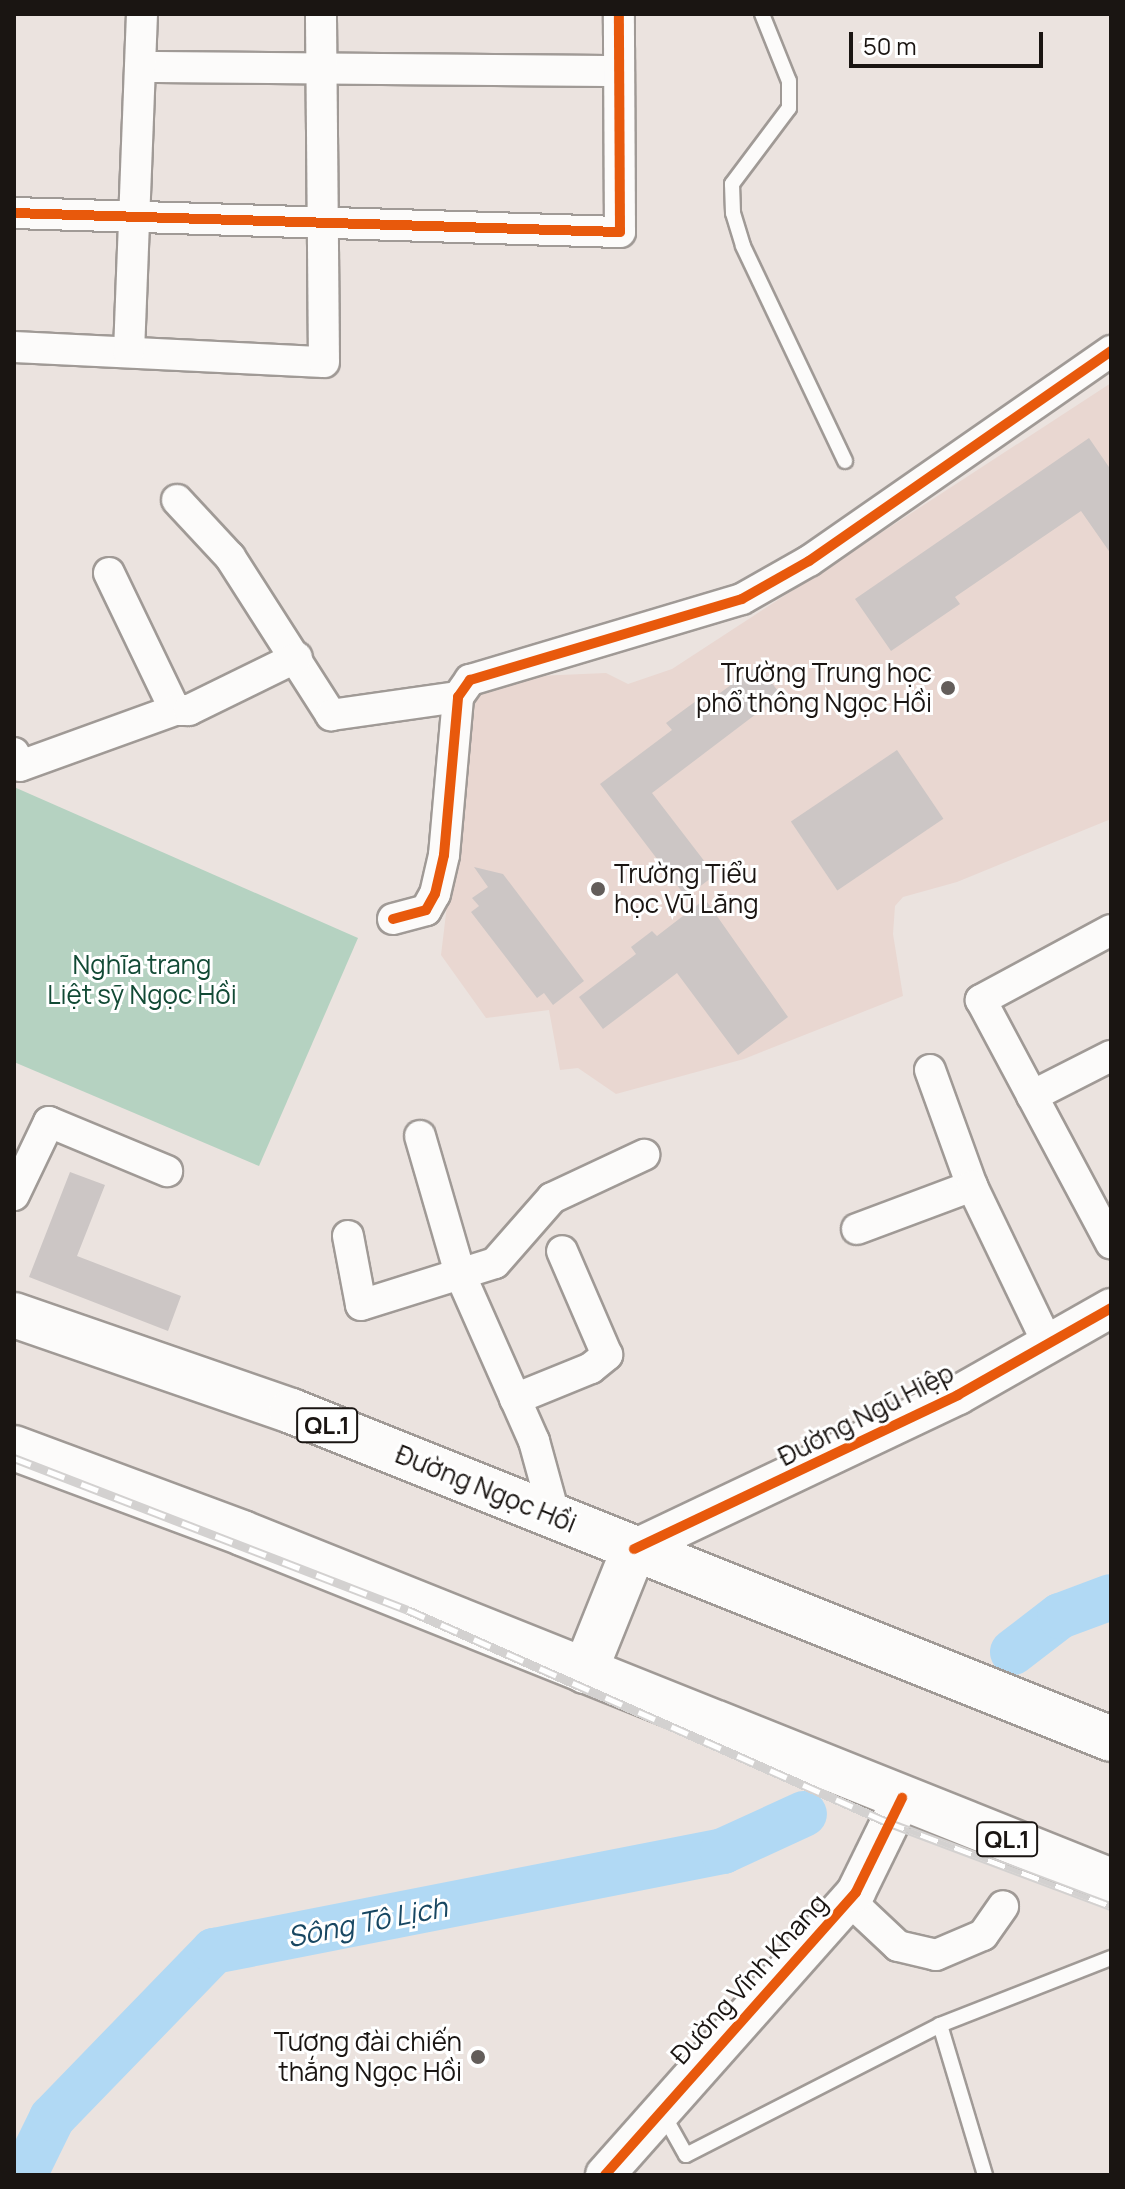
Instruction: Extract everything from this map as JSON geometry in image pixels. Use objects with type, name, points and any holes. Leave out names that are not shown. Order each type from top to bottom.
[{"type":"highway","name":"Đường Ngọc Hồi","points":[[14,1315],[291,1411],[1111,1739]]},
{"type":"highway","name":"QL.1","points":[[14,1448],[257,1538],[1111,1881]]},
{"type":"highway","points":[[585,1671],[634,1549]]},
{"type":"street","points":[[129,352],[144,67],[142,14]]},
{"type":"street","points":[[14,347],[324,362],[321,14]]},
{"type":"street","points":[[14,213],[620,232],[619,14]]},
{"type":"street","points":[[144,67],[321,65],[619,71]]},
{"type":"street","points":[[393,919],[426,910],[435,894],[444,855],[458,697],[470,680],[497,670],[610,642],[742,599],[809,561],[1111,351]]},
{"type":"street","points":[[177,500],[230,557],[297,657],[331,715],[458,697]]},
{"type":"street","points":[[109,573],[175,710]]},
{"type":"street","points":[[14,753],[20,766],[175,710],[189,710],[297,657]]},
{"type":"street","points":[[1111,930],[981,1000],[1111,1243]]},
{"type":"street","points":[[1032,1096],[1111,1056]]},
{"type":"street","points":[[930,1070],[972,1186],[1048,1344]]},
{"type":"street","points":[[14,1195],[49,1122],[167,1171]]},
{"type":"street","points":[[420,1136],[461,1277],[534,1441],[555,1517]]},
{"type":"street","points":[[348,1236],[361,1305],[461,1277],[495,1263],[552,1198],[644,1155]]},
{"type":"street","points":[[857,1229],[972,1186]]},
{"type":"street","points":[[515,1399],[591,1368],[607,1355],[562,1251]]},
{"type":"street","name":"Đường Ngũ Hiệp","points":[[634,1549],[787,1480],[1111,1308]]},
{"type":"street","name":"Đường Vĩnh Khang","points":[[605,2175],[849,1900],[902,1798]]},
{"type":"street","points":[[849,1900],[898,1946],[936,1955],[983,1935],[1003,1906]]},
{"type":"lane","points":[[762,14],[789,81],[789,108],[732,184],[733,213],[743,246],[845,461]]},
{"type":"lane","points":[[661,2111],[686,2155],[940,2025],[1111,1958]]},
{"type":"lane","points":[[940,2025],[985,2175]]},
{"type":"shaded area","points":[[1111,383],[1111,819],[957,882],[903,897],[895,906],[893,934],[903,996],[744,1059],[616,1094],[578,1068],[560,1070],[549,1010],[486,1018],[441,955],[471,706],[491,678],[606,673],[628,684],[672,669]]},
{"type":"green space","name":"Nghĩa trang Liệt sỹ Ngọc Hồi","points":[[14,787],[358,938],[259,1166],[14,1062]]},
{"type":"building","points":[[1089,438],[1111,470],[1111,554],[1081,511],[955,597],[960,604],[891,651],[855,599]]},
{"type":"building","points":[[758,665],[781,695],[652,793],[715,875],[686,897],[600,784],[672,730],[666,723],[696,701],[701,707]]},
{"type":"building","points":[[897,750],[943,819],[837,890],[791,822]]},
{"type":"building","points":[[474,867],[503,874],[584,981],[553,1005],[544,993],[537,998],[471,912],[479,906],[472,898],[488,887]]},
{"type":"building","points":[[705,899],[788,1017],[738,1055],[677,973],[603,1029],[579,997],[636,954],[631,947],[652,931],[657,936]]},
{"type":"building","points":[[70,1172],[105,1185],[77,1256],[181,1296],[168,1331],[29,1277]]},
{"type":"waterway","name":"Sông Tô Lịch","points":[[1013,1652],[1060,1616],[1111,1597]]},
{"type":"waterway","name":"Sông Tô Lịch","points":[[24,2175],[52,2118],[214,1951],[723,1851],[804,1814]]},
{"type":"railway","points":[[14,1458],[408,1610],[887,1822],[1111,1906]]},
{"type":"cycle path","points":[[14,213],[620,232],[619,14]]},
{"type":"cycle path","points":[[393,919],[426,910],[435,894],[444,855],[458,697],[470,680],[742,599],[809,561],[1111,351]]},
{"type":"cycle path","points":[[634,1549],[958,1395],[1111,1308]]},
{"type":"cycle path","points":[[605,2175],[856,1892],[902,1798]]},
{"type":"place","name":"Trường Trung học phổ thông Ngọc Hồi","points":[[948,688]]},
{"type":"place","name":"Trường Tiểu học Vũ Lăng","points":[[598,889]]},
{"type":"place","name":"Tượng đài chiến thắng Ngọc Hồi","points":[[478,2057]]}]
